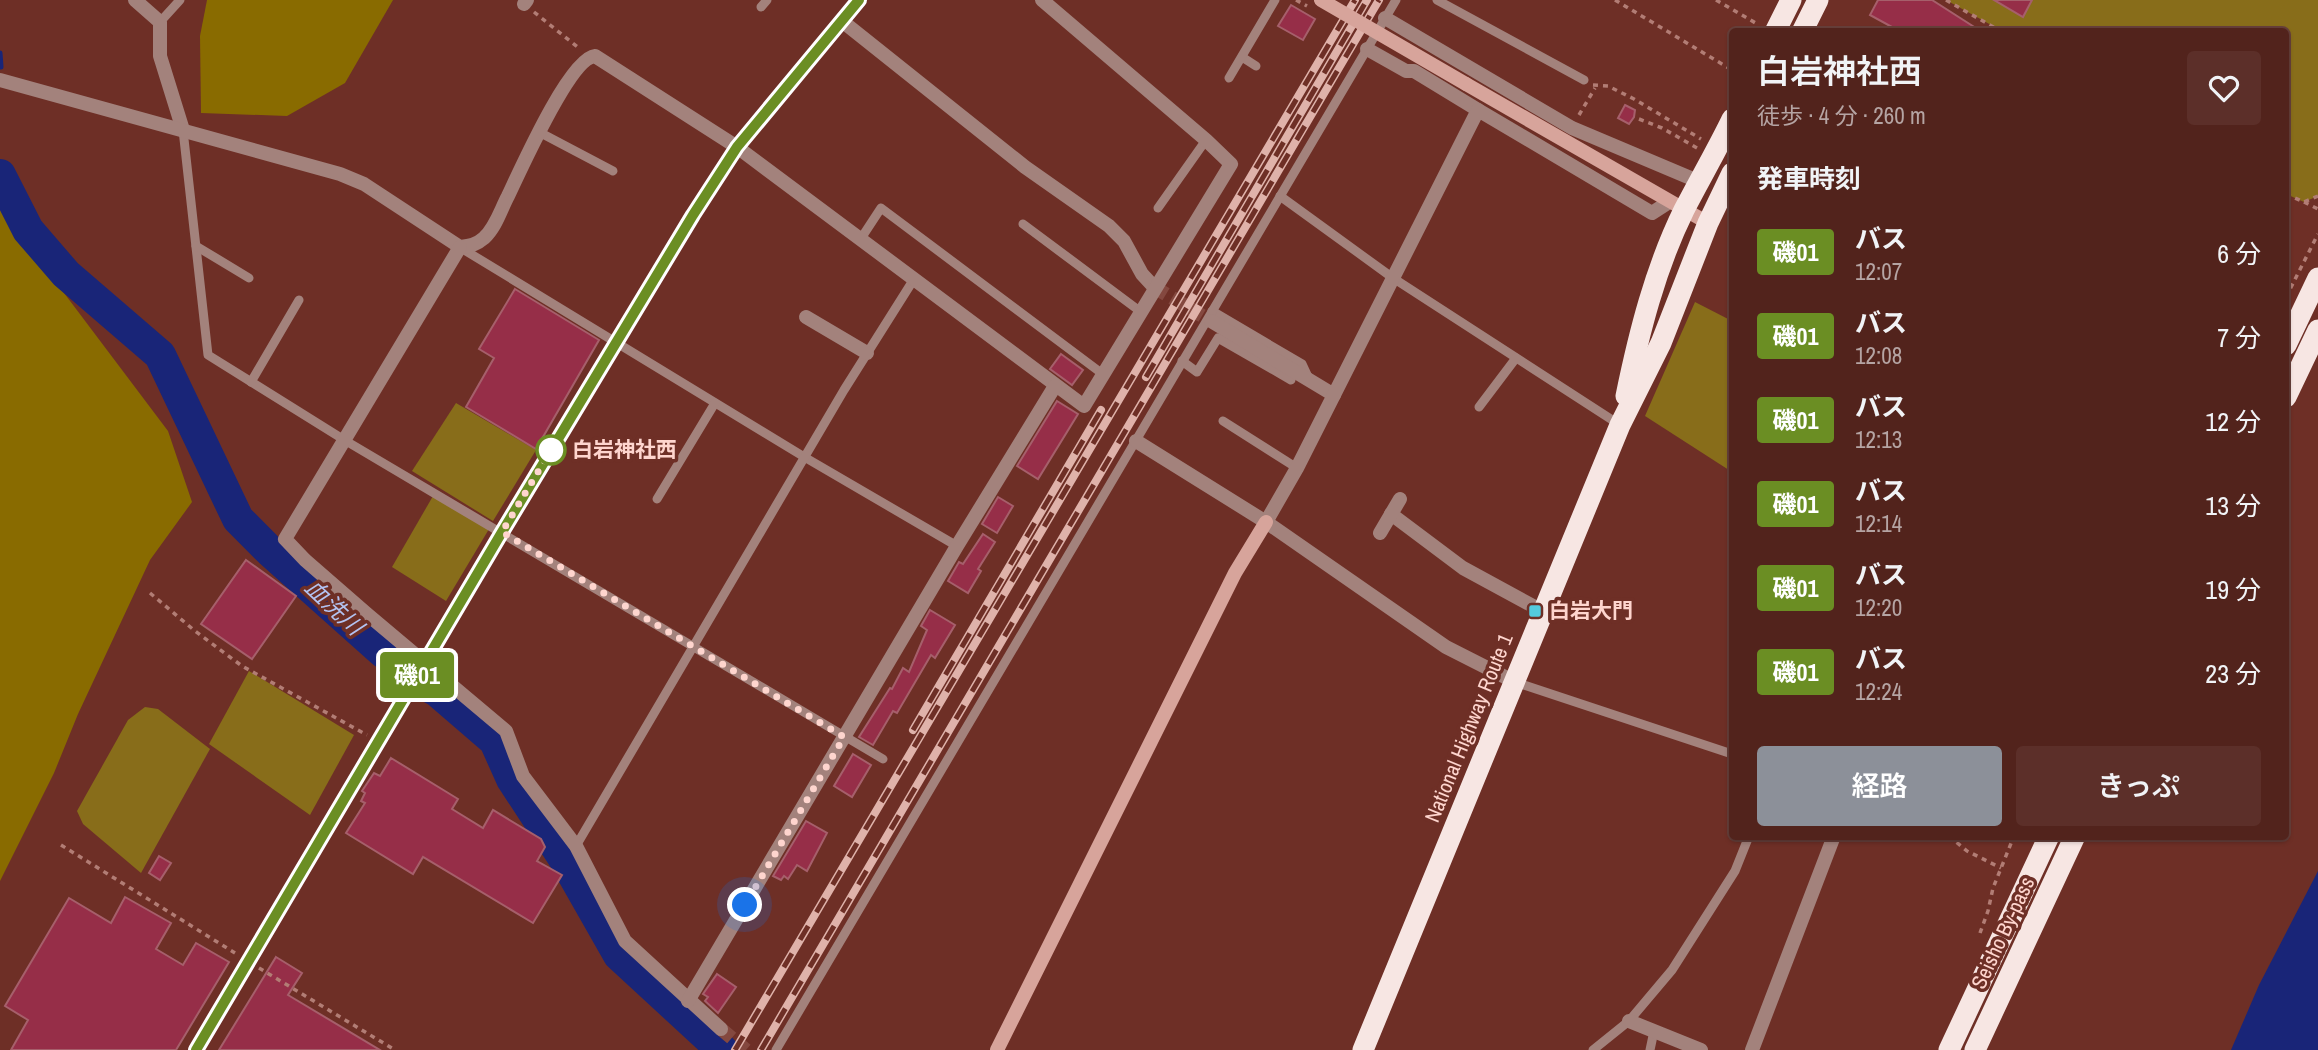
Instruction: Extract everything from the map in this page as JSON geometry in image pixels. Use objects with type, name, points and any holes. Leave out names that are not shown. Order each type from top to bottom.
[{"type":"highway","points":[[1772,28],[1791,0]]},
{"type":"highway","points":[[1804,28],[1818,0]]},
{"type":"highway","name":"National Highway Route 1","points":[[1620,425],[1640,327],[1669,246],[1676,206],[1700,183],[1729,125]]},
{"type":"highway","name":"National Highway Route 1","points":[[1363,1050],[1620,425],[1661,343],[1708,223],[1729,179]]},
{"type":"highway","points":[[2289,339],[2318,278]]},
{"type":"highway","points":[[2289,391],[2318,330]]},
{"type":"highway","name":"Seisho By-pass","points":[[1949,1050],[2047,840]]},
{"type":"highway","name":"Seisho By-pass","points":[[1975,1050],[2073,840]]},
{"type":"street","points":[[135,0],[160,22],[160,56],[183,130]]},
{"type":"street","points":[[196,1050],[411,684],[693,215],[737,147],[859,0]]},
{"type":"street","points":[[0,80],[352,179],[364,184],[460,247],[475,245],[490,232],[539,132],[575,70],[590,56],[600,58],[737,147],[1084,406],[1231,164],[1042,0]]},
{"type":"street","points":[[1321,0],[1708,223]]},
{"type":"street","points":[[1385,18],[1572,128],[1700,183]]},
{"type":"street","points":[[842,21],[1025,167],[1109,226],[1124,241],[1142,274],[1154,287]]},
{"type":"street","points":[[1367,49],[1406,71],[1414,71],[1652,213],[1676,206]]},
{"type":"street","points":[[997,1050],[1235,573],[1297,468],[1478,110]]},
{"type":"street","points":[[460,247],[285,539],[422,666],[506,731],[523,776],[576,846],[625,941],[721,1029]]},
{"type":"street","points":[[1212,316],[1334,395]]},
{"type":"street","points":[[806,317],[867,353]]},
{"type":"street","points":[[1291,380],[1310,380]]},
{"type":"street","points":[[688,1001],[957,546],[1055,386]]},
{"type":"street","points":[[1136,441],[1266,522],[1446,647],[1515,682]]},
{"type":"street","points":[[1380,533],[1400,499]]},
{"type":"street","points":[[1391,514],[1464,568],[1544,612]]},
{"type":"street","points":[[1752,1050],[1832,840]]},
{"type":"street","points":[[1629,1021],[1701,1050]]},
{"type":"lane","points":[[160,22],[180,0]]},
{"type":"lane","points":[[1229,78],[1275,0]]},
{"type":"lane","points":[[776,1050],[1182,361],[1212,316],[1396,0]]},
{"type":"lane","points":[[1437,0],[1584,80]]},
{"type":"lane","points":[[1242,57],[1256,66]]},
{"type":"lane","points":[[183,130],[208,355],[346,441],[883,760]]},
{"type":"lane","points":[[539,132],[613,171]]},
{"type":"lane","points":[[1158,208],[1206,140]]},
{"type":"lane","points":[[1280,196],[1392,278],[1620,425]]},
{"type":"lane","points":[[860,240],[881,208],[1104,375]]},
{"type":"lane","points":[[1023,224],[1142,312]]},
{"type":"lane","points":[[196,246],[249,278]]},
{"type":"lane","points":[[460,247],[616,344],[957,546]]},
{"type":"lane","points":[[576,846],[867,353],[914,279]]},
{"type":"lane","points":[[251,382],[299,300]]},
{"type":"lane","points":[[1182,361],[1198,372],[1218,338],[1291,380]]},
{"type":"lane","points":[[1479,407],[1516,358]]},
{"type":"lane","points":[[657,499],[715,403]]},
{"type":"lane","points":[[1223,421],[1297,468]]},
{"type":"lane","points":[[1515,682],[1729,753]]},
{"type":"lane","points":[[1593,1050],[1629,1021],[1672,970],[1735,871],[1747,840]]},
{"type":"lane","points":[[1650,1050],[1654,1031]]},
{"type":"path","points":[[1615,0],[1729,69]]},
{"type":"path","points":[[1716,0],[1767,28]]},
{"type":"path","points":[[1946,0],[1995,28]]},
{"type":"path","points":[[526,2],[590,56]]},
{"type":"path","points":[[1572,128],[1596,86],[1608,86],[1710,143]]},
{"type":"path","points":[[1639,119],[1662,128],[1705,153]]},
{"type":"path","points":[[2289,195],[2318,209]]},
{"type":"path","points":[[2304,202],[2318,196]]},
{"type":"path","points":[[2289,291],[2318,234]]},
{"type":"path","points":[[150,593],[242,666],[379,741]]},
{"type":"path","points":[[1954,840],[2001,868]]},
{"type":"path","points":[[1979,938],[1993,888],[2012,840]]},
{"type":"path","points":[[61,845],[248,962],[396,1050]]},
{"type":"shaded area","points":[[207,0],[393,0],[345,83],[287,116],[201,113],[200,36]]},
{"type":"shaded area","points":[[1946,0],[2318,0],[2318,196],[2304,202],[2289,195],[2289,28],[1997,28]]},
{"type":"shaded area","points":[[0,208],[168,431],[192,502],[150,560],[78,714],[54,773],[0,881]]},
{"type":"shaded area","points":[[1695,302],[1729,319],[1729,470],[1645,416]]},
{"type":"shaded area","points":[[456,403],[536,450],[493,521],[412,471]]},
{"type":"shaded area","points":[[433,496],[489,529],[446,601],[392,567]]},
{"type":"shaded area","points":[[249,671],[354,735],[310,815],[209,744]]},
{"type":"shaded area","points":[[145,707],[158,709],[210,749],[141,873],[83,824],[77,811],[128,720]]},
{"type":"shaded area","points":[[2318,871],[2318,1050],[2231,1050],[2259,985]]},
{"type":"building","points":[[1878,0],[1932,0],[1976,28],[1894,28],[1870,15]]},
{"type":"building","points":[[1994,0],[2032,0],[2023,17]]},
{"type":"building","points":[[1291,5],[1315,19],[1303,40],[1278,26]]},
{"type":"building","points":[[1625,105],[1635,110],[1629,124],[1618,118]]},
{"type":"building","points":[[515,289],[599,340],[536,449],[466,407],[494,358],[479,349]]},
{"type":"building","points":[[1061,354],[1083,370],[1072,385],[1050,369]]},
{"type":"building","points":[[1057,401],[1078,414],[1038,479],[1017,466]]},
{"type":"building","points":[[998,497],[1013,506],[997,533],[982,524]]},
{"type":"building","points":[[983,534],[995,542],[978,569],[981,571],[968,593],[948,581],[959,562],[963,564]]},
{"type":"building","points":[[246,560],[296,596],[252,659],[201,624]]},
{"type":"building","points":[[930,610],[955,625],[935,658],[931,655],[897,713],[893,711],[873,745],[859,737],[903,668],[909,672],[927,630],[921,626]]},
{"type":"building","points":[[853,754],[871,765],[852,797],[834,786]]},
{"type":"building","points":[[391,758],[458,799],[452,809],[483,828],[493,810],[541,839],[545,847],[537,861],[562,875],[533,923],[423,857],[413,874],[346,833],[365,803],[361,801],[365,793],[362,791],[374,773],[380,776]]},
{"type":"building","points":[[806,821],[827,833],[807,871],[797,865],[788,879],[784,876],[781,880],[773,876]]},
{"type":"building","points":[[159,856],[171,863],[160,880],[149,873]]},
{"type":"building","points":[[125,897],[171,923],[156,949],[183,965],[196,943],[229,962],[176,1050],[11,1050],[28,1020],[5,1006],[69,898],[111,923]]},
{"type":"building","points":[[276,957],[302,973],[288,995],[380,1050],[219,1050]]},
{"type":"building","points":[[717,974],[736,987],[718,1013],[705,1001],[708,997],[703,994]]},
{"type":"waterway","name":"血洗川","points":[[0,53],[1,67]]},
{"type":"waterway","name":"血洗川","points":[[0,175],[28,230],[66,274],[160,355],[238,519],[382,651],[437,691],[495,741],[512,779],[565,860],[619,955],[722,1050]]},
{"type":"tunnel","points":[[1154,287],[1211,321]]},
{"type":"tunnel","points":[[721,1029],[746,1050]]},
{"type":"railway","points":[[735,1050],[1355,0]]},
{"type":"railway","points":[[1146,377],[1367,0]]},
{"type":"railway","points":[[761,1050],[1379,0]]},
{"type":"railway","points":[[913,730],[1101,410]]},
{"type":"bus line","name":"磯01","points":[[196,1050],[411,684],[693,215],[737,147],[859,0]]},
{"type":"place","name":"白岩神社西","points":[[551,450]]},
{"type":"place","name":"白岩大門","points":[[1535,611]]},
{"type":"route","points":[[551,450],[502,532],[844,737],[745,905]]}]
